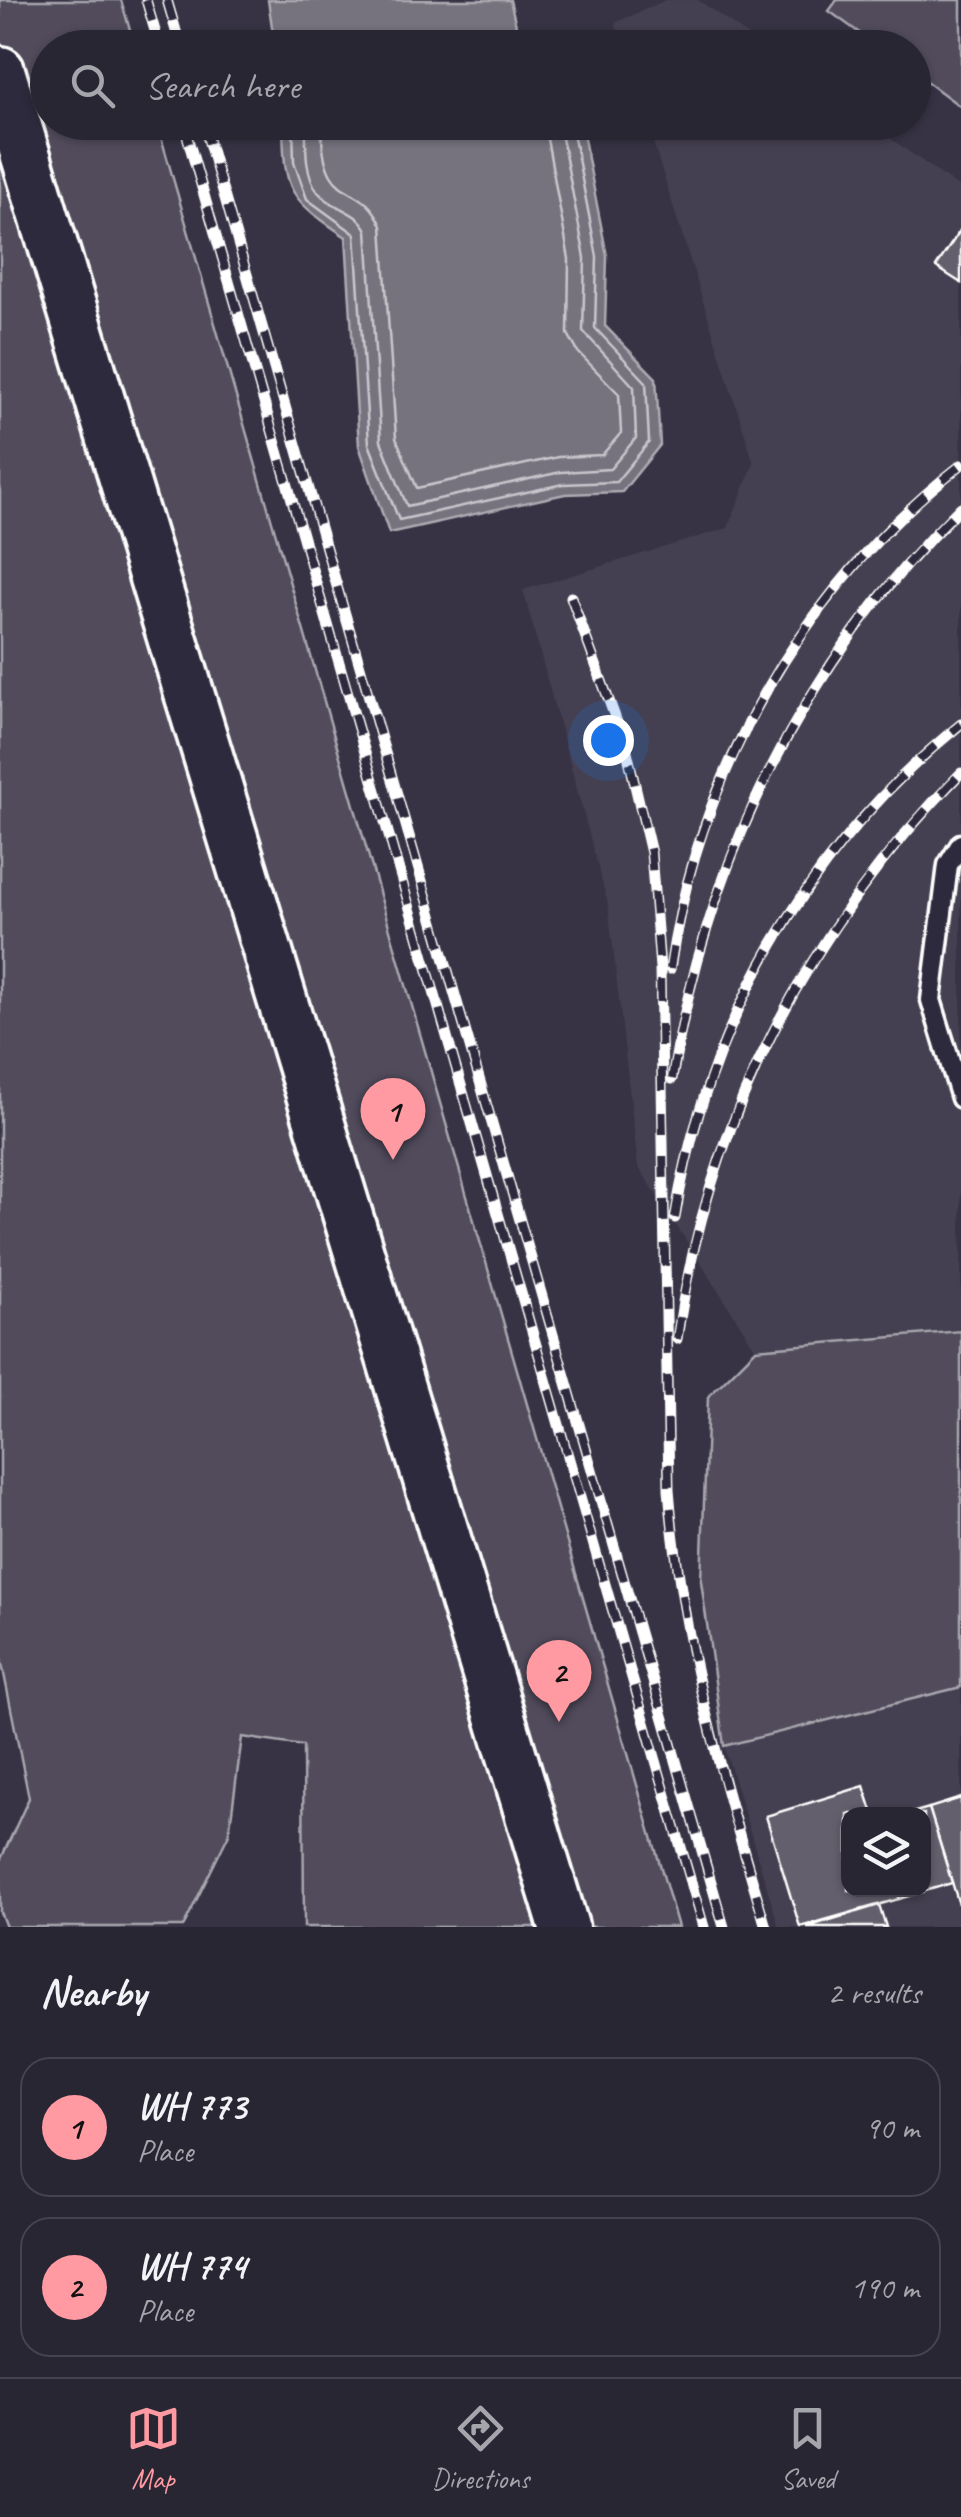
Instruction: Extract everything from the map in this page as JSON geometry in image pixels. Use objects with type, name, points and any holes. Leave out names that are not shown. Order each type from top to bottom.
[{"type":"main road","points":[[0,71],[564,1927]]},
{"type":"lane","points":[[961,844],[948,865],[931,1000],[961,1098]]},
{"type":"shaded area","points":[[0,0],[121,0],[130,30],[30,30],[30,140],[162,140],[678,1927],[304,1927],[303,1746],[242,1737],[229,1834],[183,1927],[6,1927],[0,1912],[0,1861],[29,1798],[0,1654]]},
{"type":"shaded area","points":[[666,0],[698,0],[740,30],[617,30],[615,23]]},
{"type":"shaded area","points":[[837,0],[961,0],[961,107],[931,85],[931,30],[855,30],[829,11]]},
{"type":"shaded area","points":[[652,140],[893,140],[961,189],[961,1331],[756,1349],[638,1166],[608,904],[523,590],[728,528],[754,463]]},
{"type":"shaded area","points":[[961,1331],[961,1687],[724,1746],[701,1581],[708,1397],[756,1349]]},
{"type":"shaded area","points":[[961,1687],[961,1927],[779,1927],[724,1746]]},
{"type":"water","points":[[268,0],[510,0],[517,30],[272,30]]},
{"type":"water","points":[[284,140],[584,140],[607,256],[605,326],[656,378],[660,445],[622,492],[565,494],[389,533],[359,446],[346,237],[301,203],[288,180]]},
{"type":"building","points":[[961,229],[961,283],[936,267]]},
{"type":"building","points":[[864,1786],[871,1807],[841,1807],[841,1897],[899,1899],[800,1927],[766,1816]]},
{"type":"building","points":[[961,1798],[961,1911],[931,1814],[931,1807]]},
{"type":"building","points":[[931,1815],[952,1883],[931,1889]]},
{"type":"building","points":[[879,1905],[886,1927],[807,1927]]},
{"type":"railway","points":[[146,0],[155,30]]},
{"type":"railway","points":[[167,0],[176,30]]},
{"type":"railway","points":[[188,140],[704,1927]]},
{"type":"railway","points":[[208,140],[724,1927]]},
{"type":"railway","points":[[670,969],[684,896],[705,825],[733,756],[767,689],[807,626],[853,568],[905,514],[961,465]]},
{"type":"railway","points":[[672,1079],[688,998],[710,919],[737,843],[770,769],[809,699],[854,631],[905,567],[961,507]]},
{"type":"railway","points":[[571,597],[626,747],[651,853],[660,968],[669,1489],[675,1546],[693,1657],[766,1927]]},
{"type":"railway","points":[[675,1218],[690,1146],[711,1076],[772,944],[811,883],[856,826],[906,773],[961,724]]},
{"type":"railway","points":[[677,1339],[692,1259],[713,1181],[772,1033],[811,964],[856,897],[906,833],[961,773]]},
{"type":"place","name":"WH 773","points":[[393,1160]]},
{"type":"place","name":"WH 774","points":[[559,1722]]}]
